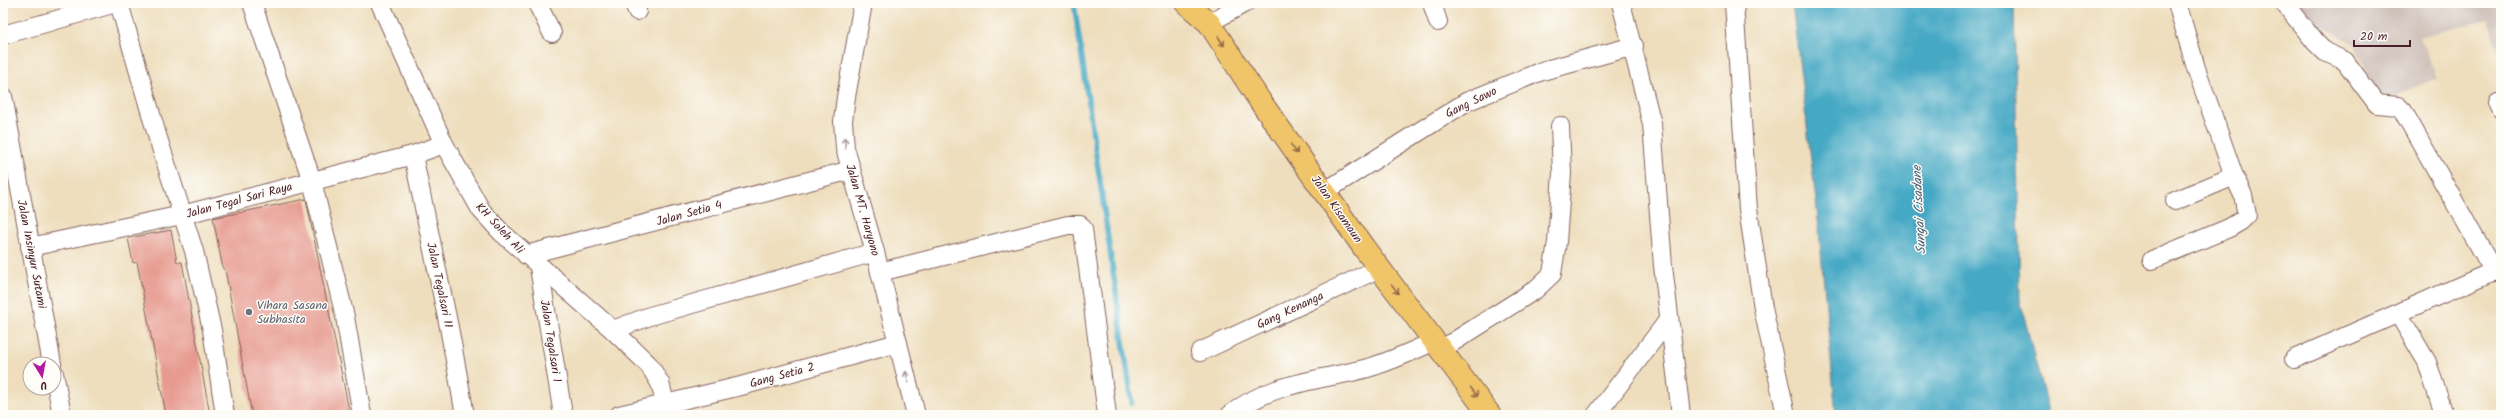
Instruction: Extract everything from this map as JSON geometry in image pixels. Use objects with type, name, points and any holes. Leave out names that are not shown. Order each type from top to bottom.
[{"type":"main road","name":"Jalan Kisamaun","points":[[1186,3],[1210,23],[1260,101],[1324,192],[1438,345],[1485,413]]},
{"type":"street","points":[[3,35],[117,3],[194,251],[212,330],[225,415]]},
{"type":"street","points":[[252,3],[312,181],[345,317],[362,415]]},
{"type":"street","name":"KH Soleh Ali","points":[[380,3],[444,144],[481,210],[533,261],[613,330],[654,372],[667,410]]},
{"type":"street","points":[[537,3],[552,33]]},
{"type":"street","name":"Jalan MT. Haryono","points":[[863,3],[843,121],[845,148],[875,252],[916,415]]},
{"type":"street","points":[[1210,23],[1245,3]]},
{"type":"street","points":[[1432,3],[1438,22]]},
{"type":"street","points":[[1621,3],[1634,46],[1652,124],[1669,319],[1681,415]]},
{"type":"street","points":[[1734,3],[1748,209],[1763,308],[1786,415]]},
{"type":"street","points":[[2152,260],[2241,221],[2246,214],[2243,195],[2234,176],[2196,68],[2177,3]]},
{"type":"street","points":[[2284,3],[2325,52],[2345,61],[2377,104],[2398,106],[2403,111],[2498,270],[2447,291],[2399,315],[2294,359]]},
{"type":"street","name":"Gang Sawo","points":[[1324,192],[1466,102],[1542,72],[1634,46]]},
{"type":"street","name":"Jalan Insinyur Sutami","points":[[3,96],[50,356]]},
{"type":"street","points":[[1230,415],[1268,392],[1297,383],[1376,366],[1438,345],[1535,290],[1552,274],[1557,242],[1562,166],[1560,126]]},
{"type":"street","name":"Jalan Tegal Sari Raya","points":[[30,247],[182,215],[412,156],[444,144]]},
{"type":"street","name":"Jalan Tegalsari II","points":[[412,156],[449,327],[465,415]]},
{"type":"street","name":"Jalan Setia 4","points":[[533,261],[851,170]]},
{"type":"street","points":[[2175,201],[2234,176]]},
{"type":"street","points":[[880,272],[1068,225],[1080,225],[1083,229],[1107,415]]},
{"type":"street","points":[[613,330],[650,316],[875,252]]},
{"type":"street","name":"Jalan Tegalsari 1","points":[[533,261],[563,415]]},
{"type":"street","name":"Gang Kenanga","points":[[1200,352],[1380,268]]},
{"type":"street","points":[[2399,315],[2428,362],[2442,415]]},
{"type":"street","points":[[1596,415],[1669,319]]},
{"type":"street","name":"Gang Setia 2","points":[[619,415],[667,410],[898,343]]},
{"type":"street","points":[[58,396],[62,415]]},
{"type":"shaded area","points":[[2299,3],[2501,3],[2501,61],[2488,20],[2419,37],[2437,78],[2382,101],[2354,44],[2309,18]]},
{"type":"water","name":"Sungai Cisadane","points":[[1792,3],[2014,3],[2020,300],[2049,415],[1836,415],[1817,209]]},
{"type":"building","points":[[306,199],[350,415],[252,415],[225,269],[223,269],[213,218]]},
{"type":"building","points":[[171,230],[177,262],[182,262],[210,415],[166,415],[137,262],[133,263],[128,238]]},
{"type":"waterway","points":[[1074,3],[1132,403]]},
{"type":"place","name":"Vihara Sasana Subhasita","points":[[249,312]]}]
